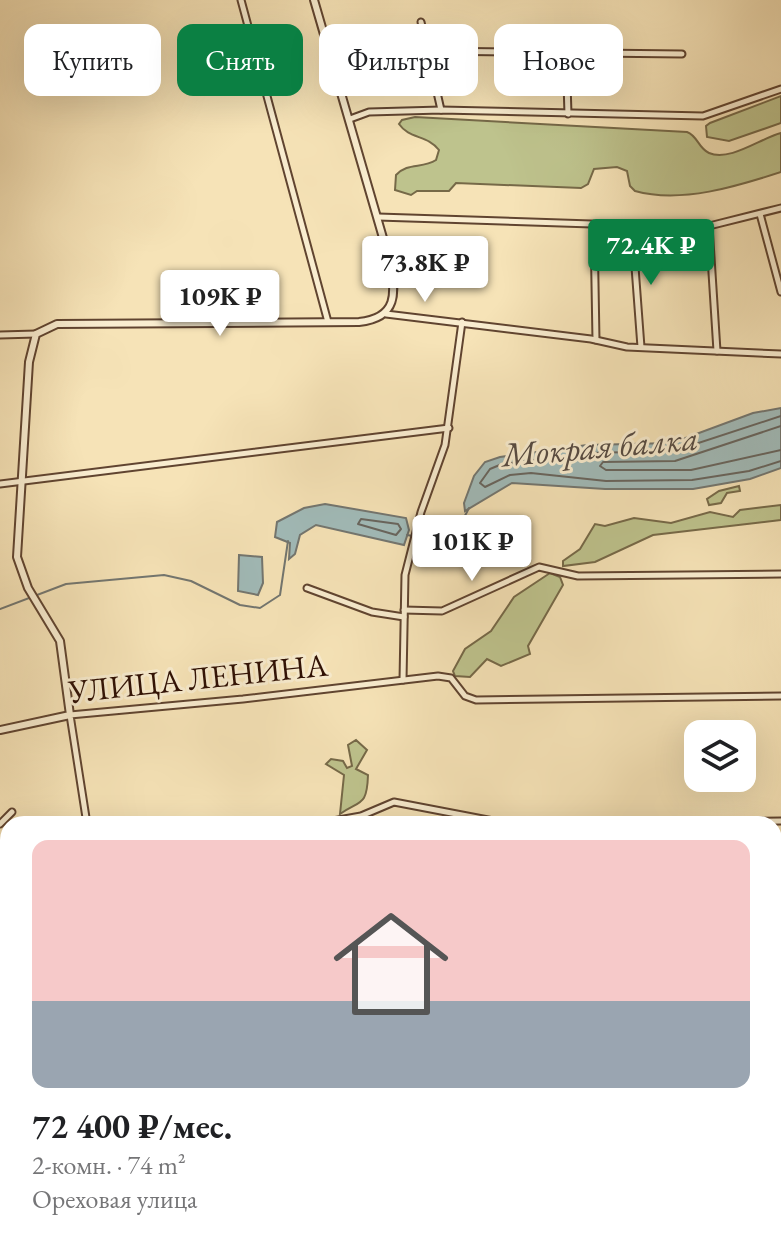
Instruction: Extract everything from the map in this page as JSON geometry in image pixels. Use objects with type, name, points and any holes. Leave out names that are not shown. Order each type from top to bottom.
[{"type":"street","points":[[241,0],[328,322]]},
{"type":"street","points":[[314,0],[378,217],[393,279],[392,300],[386,314]]},
{"type":"street","points":[[623,53],[682,54]]},
{"type":"street","points":[[350,119],[369,112],[441,110],[711,115],[781,89]]},
{"type":"street","points":[[438,96],[441,110]]},
{"type":"street","points":[[567,96],[568,114]]},
{"type":"street","points":[[378,217],[594,227],[709,226],[781,208]]},
{"type":"street","points":[[760,214],[781,292]]},
{"type":"street","points":[[709,226],[717,351]]},
{"type":"street","points":[[594,227],[596,340]]},
{"type":"street","points":[[632,227],[641,347]]},
{"type":"street","points":[[0,335],[36,334],[57,324],[371,321],[386,314],[641,347],[781,354]]},
{"type":"street","points":[[403,680],[407,562],[449,428],[462,322]]},
{"type":"street","points":[[36,334],[29,362],[17,557],[28,588],[60,641],[86,816]]},
{"type":"street","points":[[0,484],[449,428]]},
{"type":"street","points":[[307,588],[372,612],[404,614],[442,611],[539,567],[578,576],[781,574]]},
{"type":"street","name":"УЛИЦА ЛЕНИНА","points":[[0,730],[70,715],[445,676],[465,696],[476,700],[781,696]]},
{"type":"street","points":[[361,816],[394,802],[467,816]]},
{"type":"street","points":[[8,816],[12,812]]},
{"type":"green space","points":[[781,96],[781,123],[729,141],[707,137],[706,126],[710,123]]},
{"type":"green space","points":[[415,117],[687,132],[705,151],[717,155],[736,152],[781,133],[781,172],[728,188],[690,194],[635,191],[630,186],[627,171],[617,167],[594,169],[588,184],[581,188],[456,183],[449,191],[417,191],[411,195],[395,190],[396,175],[405,168],[436,160],[439,150],[399,124],[402,120]]},
{"type":"green space","points":[[739,486],[740,491],[727,493],[721,503],[709,505],[707,499],[719,491]]},
{"type":"green space","points":[[781,505],[781,520],[653,535],[595,562],[563,566],[563,561],[580,549],[595,524],[605,526],[634,518],[671,523],[710,512],[733,517],[740,510]]},
{"type":"green space","points":[[550,573],[560,577],[563,585],[528,646],[530,654],[501,666],[487,659],[470,677],[455,676],[453,671],[465,649],[491,631],[514,597]]},
{"type":"green space","points":[[356,740],[367,750],[356,769],[368,775],[366,793],[361,801],[340,814],[344,775],[326,764],[331,759],[343,761],[347,768],[352,766],[348,745]]},
{"type":"water","points":[[781,408],[781,468],[750,479],[693,489],[605,489],[512,483],[465,511],[464,503],[474,476],[485,462],[500,457],[587,445],[672,443],[753,413]]},
{"type":"water","points":[[325,504],[406,518],[409,530],[404,545],[316,525],[300,535],[295,554],[289,559],[290,543],[275,537],[277,522],[304,508]]},
{"type":"water","points":[[239,555],[262,557],[263,583],[258,595],[238,591]]},
{"type":"waterway","name":"Мокрая балка","points":[[407,535],[429,538],[445,536],[457,527],[469,508]]},
{"type":"waterway","name":"Мокрая балка","points":[[0,609],[66,584],[164,575],[191,581],[240,605],[260,608],[280,595],[288,541]]}]
